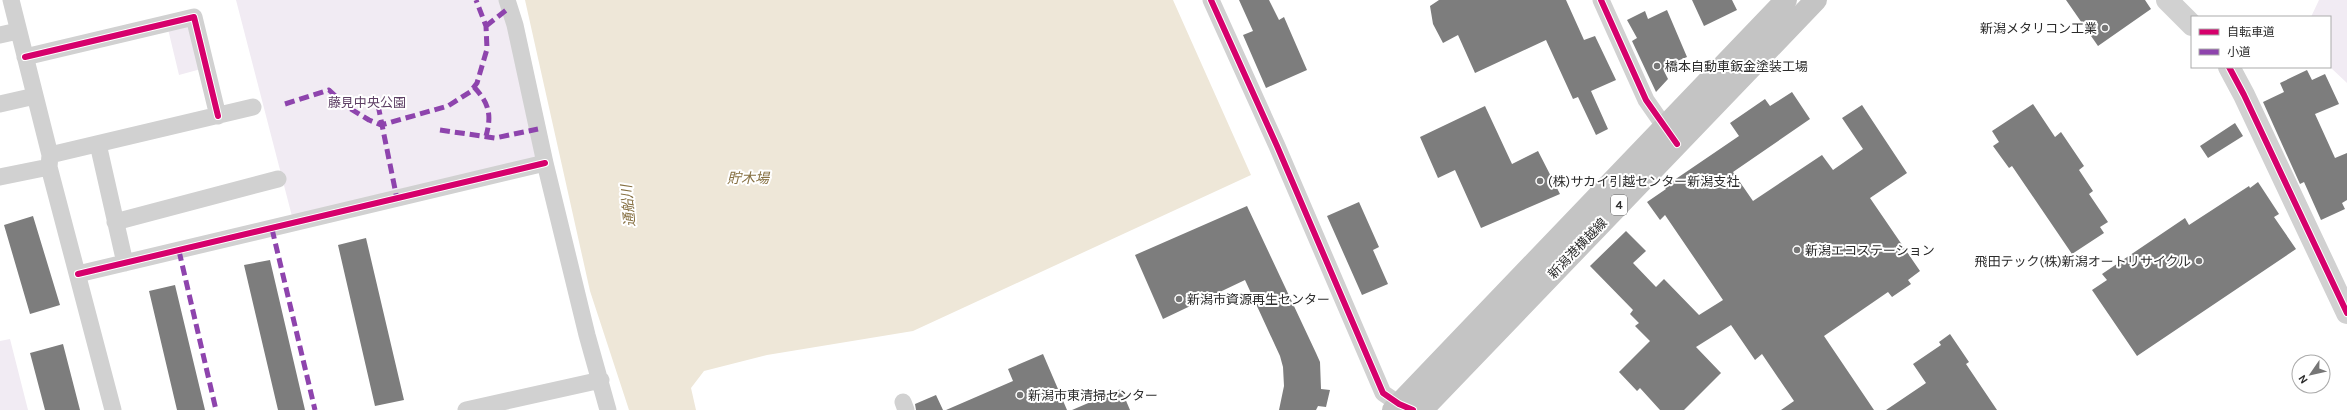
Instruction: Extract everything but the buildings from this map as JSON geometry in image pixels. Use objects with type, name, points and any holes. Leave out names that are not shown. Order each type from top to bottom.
[{"type":"main road","name":"新潟港横越線","points":[[1422,410],[1671,136],[1786,0]]},
{"type":"main road","name":"新潟港横越線","points":[[1402,408],[1671,136],[1816,0]]},
{"type":"street","points":[[11,0],[113,410]]},
{"type":"street","points":[[507,0],[515,24],[545,163],[587,335],[601,380],[608,410]]},
{"type":"street","points":[[1211,0],[1277,146],[1383,393],[1402,408]]},
{"type":"street","points":[[1601,0],[1646,100],[1671,136]]},
{"type":"street","points":[[2167,0],[2191,24]]},
{"type":"street","points":[[25,57],[194,16],[218,116]]},
{"type":"street","points":[[0,35],[18,31]]},
{"type":"street","points":[[2229,68],[2244,95],[2347,313]]},
{"type":"street","points":[[0,104],[35,96]]},
{"type":"street","points":[[0,177],[98,144],[253,107]]},
{"type":"street","points":[[98,144],[125,263]]},
{"type":"street","points":[[78,274],[545,163]]},
{"type":"street","points":[[115,222],[278,179]]},
{"type":"street","points":[[466,410],[510,405],[601,380]]},
{"type":"green space","name":"藤見中央公園","points":[[236,0],[507,0],[545,163],[294,224]]},
{"type":"green space","points":[[2319,0],[2347,0],[2347,83],[2331,68],[2331,16],[2311,16]]},
{"type":"green space","points":[[189,24],[201,69],[179,75],[168,29]]},
{"type":"green space","points":[[10,339],[28,410],[0,410],[0,341]]},
{"type":"water","name":"貯木場","points":[[525,0],[1173,0],[1251,175],[913,331],[767,355],[704,371],[691,388],[696,410],[629,410],[590,291]]},
{"type":"marked path","points":[[285,104],[329,90],[346,106],[369,120],[381,125],[448,106],[470,92],[477,83],[487,49],[486,26],[476,0]]},
{"type":"marked path","points":[[486,26],[509,8]]},
{"type":"marked path","points":[[474,87],[483,98],[488,110],[489,122],[486,136]]},
{"type":"marked path","points":[[378,105],[397,199]]},
{"type":"marked path","points":[[440,130],[495,138],[538,129]]},
{"type":"marked path","points":[[272,229],[315,410]]},
{"type":"marked path","points":[[179,251],[216,410]]},
{"type":"cycle path","points":[[1211,0],[1277,146],[1383,393],[1399,404],[1413,410]]},
{"type":"cycle path","points":[[1601,0],[1646,100],[1677,144]]},
{"type":"cycle path","points":[[25,57],[194,17],[218,116]]},
{"type":"cycle path","points":[[2230,68],[2244,95],[2347,313]]},
{"type":"cycle path","points":[[78,274],[545,163]]},
{"type":"place","name":"新潟メタリコン工業","points":[[2105,28]]},
{"type":"place","name":"橋本自動車鈑金塗装工場","points":[[1657,66]]},
{"type":"place","name":"(株)サカイ引越センター新潟支社","points":[[1540,181]]},
{"type":"place","name":"新潟エコステーション","points":[[1797,250]]},
{"type":"place","name":"飛田テック(株)新潟オートリサイクル","points":[[2199,261]]},
{"type":"place","name":"新潟市資源再生センター","points":[[1179,299]]},
{"type":"place","name":"新潟市東清掃センター","points":[[1020,395]]},
{"type":"water label","name":"通船川","points":[[628,206]]}]
